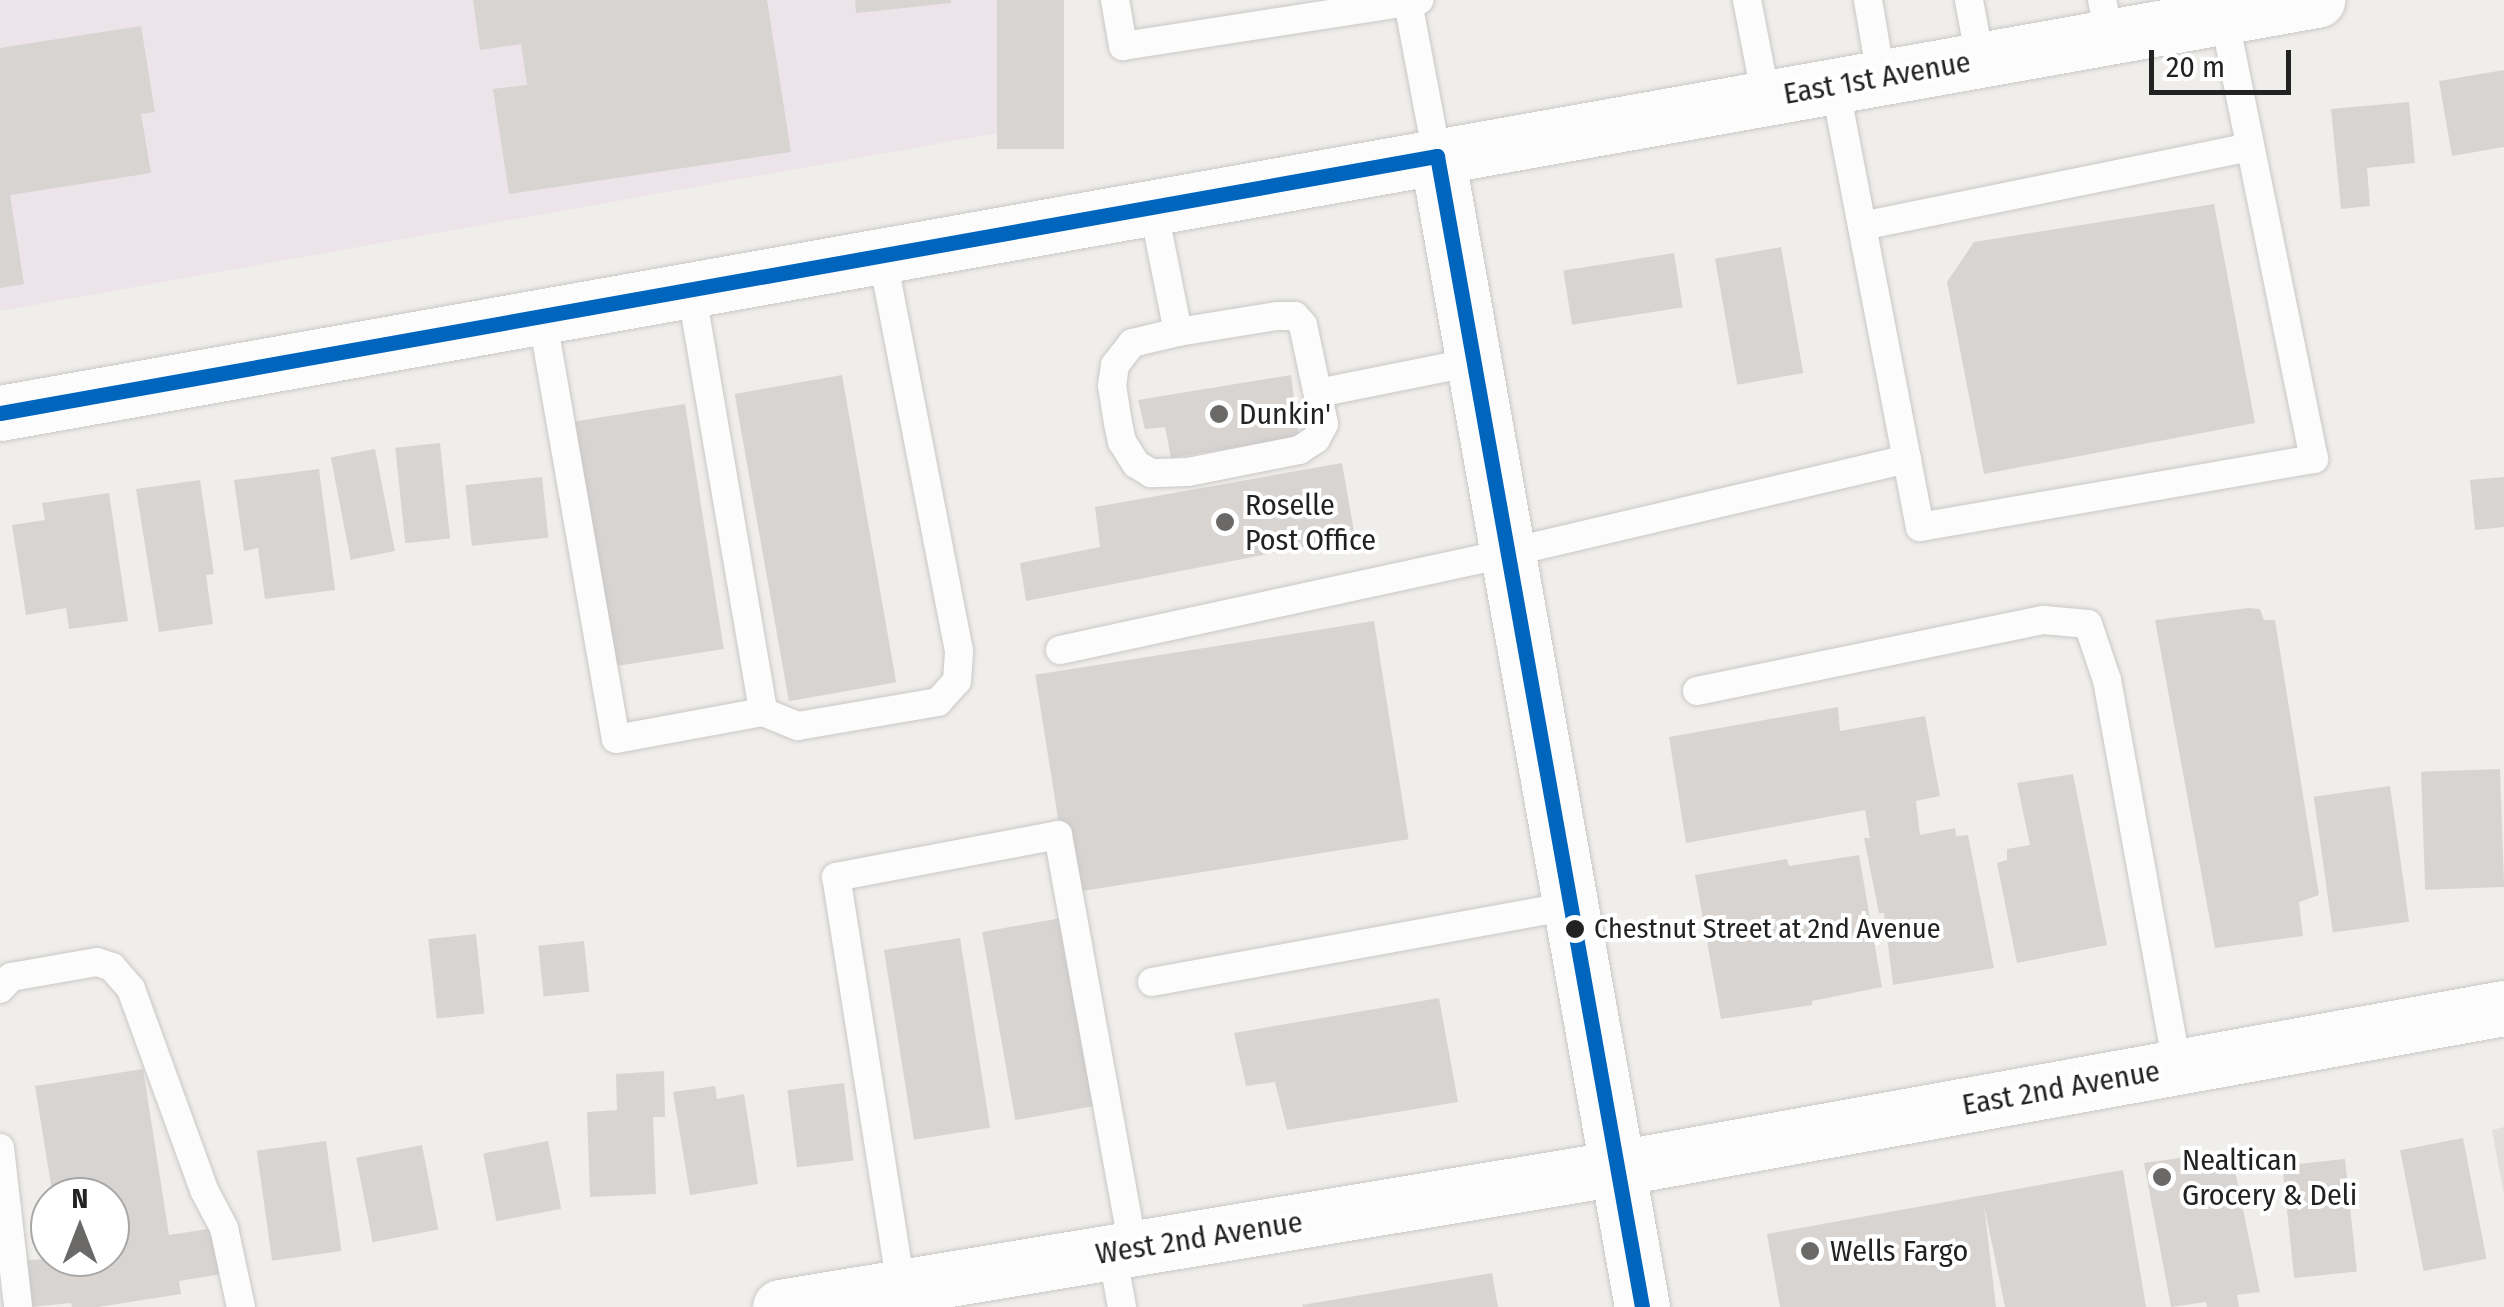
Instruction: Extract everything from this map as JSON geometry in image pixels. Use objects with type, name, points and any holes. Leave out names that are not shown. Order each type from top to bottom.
[{"type":"street","name":"East 1st Avenue","points":[[0,413],[1980,60],[2106,18],[2224,16],[2317,0]]},
{"type":"street","points":[[1437,156],[1642,1307]]},
{"type":"street","name":"East 2nd Avenue","points":[[1618,1168],[2504,1008]]},
{"type":"street","name":"West 2nd Avenue","points":[[780,1307],[901,1286],[990,1290],[1122,1250],[1618,1168]]},
{"type":"lane","points":[[1115,0],[1123,46],[1413,1],[1437,156]]},
{"type":"lane","points":[[1747,0],[1766,98]]},
{"type":"lane","points":[[1868,0],[1858,82],[1862,226],[1920,528],[2314,459],[2224,16]]},
{"type":"lane","points":[[1970,0],[1980,60]]},
{"type":"lane","points":[[1862,226],[2250,147]]},
{"type":"lane","points":[[1152,207],[1178,332]]},
{"type":"lane","points":[[542,316],[616,739],[763,712],[798,726],[938,702],[957,682],[959,650],[882,255]]},
{"type":"lane","points":[[691,289],[763,712]]},
{"type":"lane","points":[[1295,316],[1303,325],[1324,424],[1316,438],[1299,450],[1188,472],[1152,473],[1136,464],[1122,442],[1112,386],[1114,365],[1132,343],[1178,332],[1295,316]]},
{"type":"lane","points":[[1318,392],[1473,362]]},
{"type":"lane","points":[[1060,650],[1508,553],[1907,459]]},
{"type":"lane","points":[[1697,691],[2044,620],[2088,624],[2107,680],[2177,1067]]},
{"type":"lane","points":[[901,1286],[836,877],[1058,836],[1122,1250],[1122,1307]]},
{"type":"lane","points":[[1152,982],[1571,906]]},
{"type":"lane","points":[[0,989],[11,977],[96,962],[112,967],[131,989],[204,1190],[224,1228],[241,1307]]},
{"type":"lane","points":[[0,1148],[18,1307]]},
{"type":"shaded area","points":[[0,0],[1005,0],[1027,128],[0,311]]},
{"type":"shaded area","points":[[2504,1127],[2504,1195],[2492,1130]]},
{"type":"building","points":[[473,0],[767,0],[791,152],[509,194],[493,89],[527,85],[521,44],[480,50]]},
{"type":"building","points":[[855,0],[951,0],[951,3],[856,13]]},
{"type":"building","points":[[997,0],[1064,0],[1064,149],[997,149]]},
{"type":"building","points":[[141,26],[155,112],[141,114],[151,173],[10,195],[24,284],[0,288],[0,48]]},
{"type":"building","points":[[2504,70],[2504,147],[2452,156],[2439,81]]},
{"type":"building","points":[[2409,102],[2415,163],[2367,168],[2370,206],[2341,209],[2331,109]]},
{"type":"building","points":[[2214,204],[2255,423],[1984,474],[1947,282],[1974,242]]},
{"type":"building","points":[[1781,247],[1803,373],[1737,385],[1715,259]]},
{"type":"building","points":[[1674,253],[1683,307],[1572,325],[1563,271]]},
{"type":"building","points":[[842,375],[896,682],[789,701],[735,394]]},
{"type":"building","name":"Dunkin'","points":[[1291,375],[1299,437],[1171,458],[1165,427],[1145,429],[1138,400]]},
{"type":"building","points":[[685,404],[724,649],[613,666],[574,422]]},
{"type":"building","points":[[440,443],[450,538],[405,543],[395,448]]},
{"type":"building","points":[[375,449],[395,551],[351,560],[331,458]]},
{"type":"building","name":"Roselle Post Office","points":[[1342,463],[1355,537],[1026,601],[1020,563],[1100,547],[1095,507]]},
{"type":"building","points":[[319,469],[335,590],[265,599],[258,548],[244,551],[234,480]]},
{"type":"building","points":[[542,477],[548,538],[472,546],[465,485]]},
{"type":"building","points":[[2504,477],[2504,527],[2475,530],[2470,480]]},
{"type":"building","points":[[200,480],[214,574],[206,575],[213,624],[159,632],[136,489]]},
{"type":"building","points":[[109,493],[128,621],[69,629],[66,608],[26,615],[12,525],[45,520],[42,503]]},
{"type":"building","points":[[2260,609],[2264,620],[2275,620],[2319,895],[2299,902],[2303,936],[2215,948],[2155,620]]},
{"type":"building","points":[[1374,621],[1409,839],[1070,893],[1035,675]]},
{"type":"building","points":[[1838,707],[1840,731],[1925,716],[1940,796],[1916,801],[1920,835],[1955,828],[1956,836],[1968,835],[1994,968],[1893,985],[1884,913],[1879,913],[1864,838],[1870,838],[1865,810],[1686,843],[1669,737]]},
{"type":"building","points":[[2500,769],[2504,887],[2425,890],[2421,772]]},
{"type":"building","points":[[2073,774],[2107,945],[2017,963],[1997,863],[2007,860],[2007,849],[2030,845],[2017,783]]},
{"type":"building","points":[[2390,786],[2409,922],[2333,932],[2314,797]]},
{"type":"building","points":[[1859,855],[1882,987],[1812,1001],[1812,1005],[1721,1019],[1695,875],[1787,859],[1789,866]]},
{"type":"building","points":[[1061,918],[1094,1106],[1015,1120],[982,932]]},
{"type":"building","points":[[476,934],[484,1014],[437,1019],[428,939]]},
{"type":"building","points":[[960,938],[990,1128],[914,1140],[884,950]]},
{"type":"building","points":[[584,941],[589,992],[544,997],[538,946]]},
{"type":"building","points":[[1439,998],[1458,1102],[1287,1130],[1275,1082],[1246,1086],[1234,1033]]},
{"type":"building","points":[[143,1069],[169,1235],[214,1228],[222,1274],[179,1281],[181,1294],[98,1307],[72,1307],[71,1303],[31,1307],[24,1260],[30,1260],[30,1277],[130,1277],[130,1177],[50,1177],[35,1086]]},
{"type":"building","points":[[664,1071],[665,1117],[653,1117],[656,1194],[590,1197],[587,1112],[617,1110],[616,1074]]},
{"type":"building","points":[[844,1083],[854,1160],[797,1167],[787,1090]]},
{"type":"building","points":[[715,1086],[717,1099],[744,1094],[758,1184],[690,1195],[673,1092]]},
{"type":"building","points":[[2463,1138],[2486,1259],[2424,1271],[2400,1150]]},
{"type":"building","points":[[326,1141],[341,1251],[272,1261],[257,1151]]},
{"type":"building","points":[[548,1141],[561,1209],[496,1221],[483,1154]]},
{"type":"building","points":[[422,1145],[438,1229],[373,1242],[356,1158]]},
{"type":"building","points":[[2231,1151],[2260,1292],[2237,1295],[2239,1307],[2207,1307],[2206,1302],[2171,1307],[2144,1163]]},
{"type":"building","points":[[2345,1159],[2357,1271],[2294,1278],[2282,1166]]},
{"type":"building","points":[[2123,1170],[2146,1307],[2005,1307],[1984,1205],[1996,1307],[1780,1307],[1767,1234]]},
{"type":"building","points":[[1492,1273],[1498,1307],[1302,1305]]},
{"type":"transit line","points":[[1437,156],[1642,1307]]},
{"type":"transit line","points":[[0,413],[1437,156]]},
{"type":"place","name":"Dunkin'","points":[[1219,414]]},
{"type":"place","name":"Roselle Post Office","points":[[1225,522]]},
{"type":"place","name":"Chestnut Street at 2nd Avenue","points":[[1575,929]]},
{"type":"place","name":"Nealtican Grocery & Deli","points":[[2162,1177]]},
{"type":"place","name":"Wells Fargo","points":[[1810,1251]]}]
